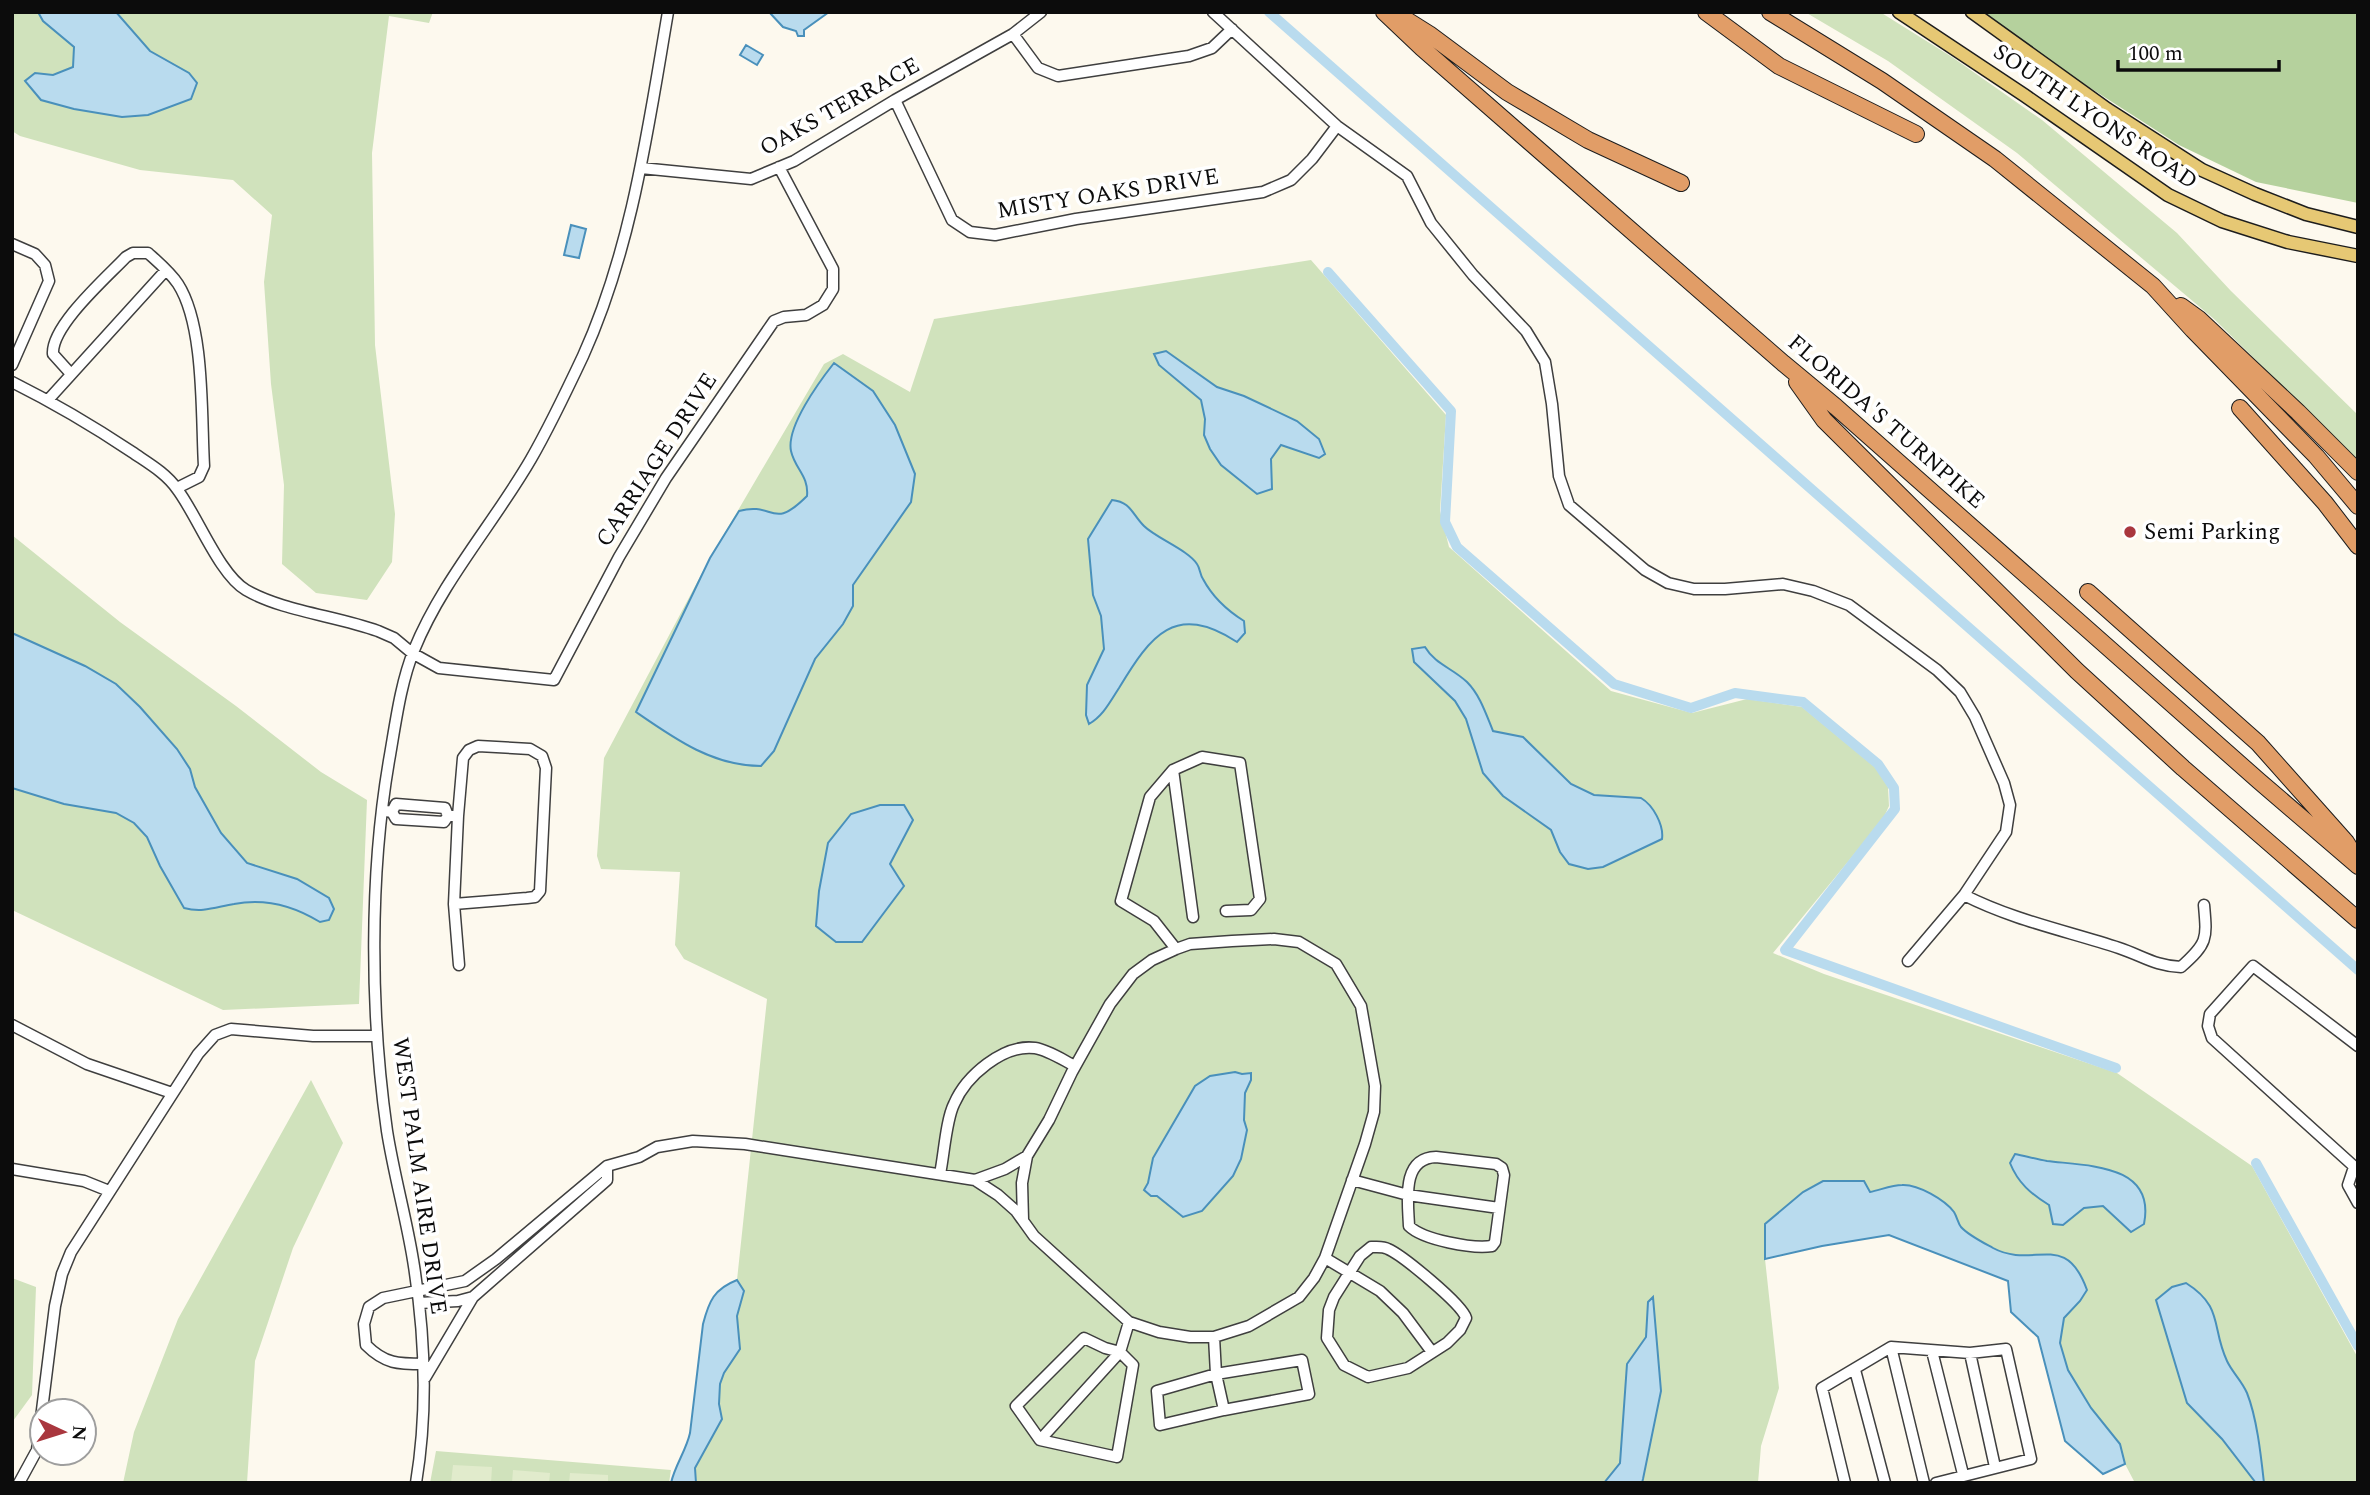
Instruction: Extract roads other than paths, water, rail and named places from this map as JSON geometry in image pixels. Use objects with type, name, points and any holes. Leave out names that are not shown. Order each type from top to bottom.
[{"type":"highway","name":"FLORIDA'S TURNPIKE","points":[[1384,12],[2358,866]]},
{"type":"highway","points":[[1394,12],[1429,34],[1507,92],[1588,140],[1681,183]]},
{"type":"highway","points":[[1706,12],[1779,66],[1916,134]]},
{"type":"highway","points":[[1770,12],[1882,80],[1995,159],[2153,286],[2199,319],[2358,472]]},
{"type":"highway","points":[[2153,286],[2316,456],[2358,506]]},
{"type":"highway","points":[[1783,363],[1824,420],[2077,671],[2183,768],[2358,920]]},
{"type":"highway","points":[[2240,408],[2325,503],[2358,546]]},
{"type":"highway","points":[[2088,592],[2258,743],[2346,842],[2358,861]]},
{"type":"main road","name":"SOUTH LYONS ROAD","points":[[1899,12],[2168,195],[2222,221],[2288,242],[2358,256]]},
{"type":"main road","name":"SOUTH LYONS ROAD","points":[[1972,12],[2108,109],[2202,170],[2297,210],[2358,227]]},
{"type":"street","name":"WEST PALM AIRE DRIVE","points":[[416,1483],[424,1409],[424,1364],[419,1303],[387,1132],[377,1036],[376,905],[390,758],[412,653],[431,613],[531,458],[584,352],[618,260],[641,168],[668,12]]},
{"type":"street","name":"OAKS TERRACE","points":[[641,168],[751,179],[779,167],[1013,34],[1041,12]]},
{"type":"street","points":[[1213,12],[1337,126],[1407,176],[1431,223],[1473,275],[1525,331],[1545,362],[1559,476],[1569,505],[1645,570],[1668,583],[1694,589],[1783,584],[1814,591],[1849,605],[1937,670],[1960,692],[1975,717],[2004,783],[2010,805],[2006,832],[1964,895],[1908,961]]},
{"type":"street","points":[[1013,34],[1038,68],[1058,76],[1189,56],[1212,48],[1232,29]]},
{"type":"street","name":"MISTY OAKS DRIVE","points":[[895,100],[952,220],[971,232],[995,235],[1076,219],[1263,192],[1291,180],[1312,159],[1337,126]]},
{"type":"street","name":"CARRIAGE DRIVE","points":[[412,653],[439,668],[554,680],[619,557],[666,478],[774,321],[806,314],[823,305],[833,289],[833,269],[779,167]]},
{"type":"street","points":[[12,244],[35,254],[45,265],[49,281],[12,365]]},
{"type":"street","points":[[71,374],[53,354],[56,336],[64,323],[127,257],[133,253],[148,253],[177,282],[187,300],[197,342],[204,466],[199,477],[177,488]]},
{"type":"street","points":[[48,400],[166,270]]},
{"type":"street","points":[[12,382],[48,400],[162,473],[177,488],[226,569],[243,589],[266,600],[377,631],[394,638],[412,653]]},
{"type":"street","points":[[454,904],[535,897],[540,891],[546,768],[542,756],[530,748],[478,746],[469,750],[463,758],[453,816],[454,904],[459,965]]},
{"type":"street","points":[[1176,949],[1154,921],[1121,901],[1150,797],[1172,770],[1202,757],[1240,763],[1260,899],[1251,909],[1226,911]]},
{"type":"street","points":[[1172,770],[1193,917]]},
{"type":"street","points":[[387,811],[396,819],[444,822],[453,816]]},
{"type":"street","points":[[1964,895],[2001,913],[2122,949],[2161,966],[2181,967],[2196,954],[2207,935],[2204,905]]},
{"type":"street","points":[[424,1364],[396,1364],[378,1357],[366,1345],[364,1324],[369,1307],[383,1298],[465,1281],[496,1259],[607,1166],[639,1157],[657,1147],[694,1141],[745,1144],[975,1180],[998,1195],[1034,1236],[1129,1322],[1159,1332],[1190,1337],[1214,1336],[1249,1326],[1298,1297],[1314,1278],[1325,1258],[1374,1112],[1375,1086],[1361,1006],[1336,964],[1299,942],[1274,939],[1190,944],[1152,960],[1133,974],[1110,1004],[1027,1156],[1022,1183],[1023,1221]]},
{"type":"street","points":[[2358,1046],[2253,966],[2210,1014],[2208,1026],[2212,1038],[2356,1169],[2348,1185],[2358,1203]]},
{"type":"street","points":[[12,1025],[87,1064],[172,1093]]},
{"type":"street","points":[[19,1483],[37,1450],[54,1309],[62,1274],[71,1252],[172,1093],[215,1035],[231,1029],[313,1036],[377,1036]]},
{"type":"street","points":[[940,1174],[953,1105],[968,1081],[1003,1054],[1024,1048],[1038,1048],[1075,1066]]},
{"type":"street","points":[[975,1180],[1005,1169],[1027,1156]]},
{"type":"street","points":[[1427,1158],[1496,1164],[1502,1168],[1504,1175],[1495,1242],[1492,1246],[1436,1240],[1415,1233],[1409,1226],[1408,1195],[1412,1170],[1421,1160],[1427,1158]]},
{"type":"street","points":[[424,1380],[473,1297],[607,1180],[607,1166]]},
{"type":"street","points":[[12,1169],[84,1181],[109,1191]]},
{"type":"street","points":[[1352,1181],[1408,1195],[1499,1208]]},
{"type":"street","points":[[1371,1247],[1388,1249],[1460,1307],[1466,1318],[1460,1330],[1447,1343],[1432,1352],[1408,1368],[1368,1377],[1344,1365],[1327,1338],[1332,1302],[1360,1256],[1371,1247]]},
{"type":"street","points":[[1325,1258],[1380,1291],[1403,1313],[1432,1352]]},
{"type":"street","points":[[419,1303],[458,1301],[473,1297]]},
{"type":"street","points":[[1040,1440],[1120,1352],[1129,1322]]},
{"type":"street","points":[[1214,1336],[1216,1374],[1224,1410]]},
{"type":"street","points":[[1084,1338],[1120,1352],[1133,1365],[1118,1457],[1040,1440],[1016,1406],[1084,1338]]},
{"type":"street","points":[[1891,1347],[1924,1483]]},
{"type":"street","points":[[1845,1483],[1822,1388],[1891,1347],[1970,1353],[2006,1349],[2031,1459],[1963,1474],[1936,1483]]},
{"type":"street","points":[[1932,1351],[1963,1474]]},
{"type":"street","points":[[1970,1353],[1995,1467]]},
{"type":"street","points":[[1302,1360],[1309,1394],[1224,1410],[1160,1426],[1157,1391],[1216,1374],[1302,1360]]},
{"type":"street","points":[[1855,1370],[1885,1483]]},
{"type":"water","points":[[38,12],[116,12],[150,51],[189,73],[197,83],[191,99],[148,115],[122,117],[41,100],[25,81],[35,73],[53,75],[73,67],[74,47],[43,21]]},
{"type":"water","points":[[769,12],[829,12],[804,30],[804,36],[798,36],[796,31],[783,27]]},
{"type":"water","points":[[746,45],[763,55],[757,65],[740,55]]},
{"type":"water","points":[[571,225],[586,229],[579,258],[564,255]]},
{"type":"water","points":[[1166,351],[1217,387],[1244,396],[1297,421],[1319,439],[1325,454],[1319,458],[1281,445],[1271,459],[1272,489],[1257,494],[1221,465],[1210,449],[1204,435],[1205,419],[1201,400],[1159,365],[1154,354]]},
{"type":"water","points":[[834,363],[873,391],[895,425],[915,474],[911,502],[853,585],[853,606],[843,624],[815,659],[774,751],[761,766],[743,765],[695,749],[636,712],[710,558],[739,511],[751,509],[779,514],[795,507],[807,496],[806,483],[791,451],[791,441],[805,405]]},
{"type":"water","points":[[1112,500],[1123,503],[1149,531],[1193,559],[1216,597],[1244,621],[1245,633],[1237,642],[1215,630],[1197,625],[1181,625],[1167,630],[1142,653],[1106,708],[1089,724],[1086,715],[1087,685],[1104,649],[1101,616],[1093,595],[1088,539]]},
{"type":"water","points":[[12,633],[85,666],[116,684],[177,749],[190,769],[195,787],[221,833],[247,863],[297,879],[329,898],[334,909],[329,920],[320,922],[289,908],[256,902],[203,910],[184,908],[147,837],[134,823],[116,813],[64,804],[12,788]]},
{"type":"water","points":[[1425,647],[1434,658],[1472,687],[1493,731],[1523,737],[1571,784],[1594,795],[1641,798],[1657,816],[1662,839],[1603,867],[1588,869],[1569,864],[1560,852],[1551,830],[1503,796],[1483,773],[1466,719],[1455,701],[1414,662],[1412,649]]},
{"type":"water","points":[[880,805],[904,805],[913,820],[890,864],[904,886],[862,942],[836,942],[816,926],[828,843],[851,814]]},
{"type":"water","points":[[1235,1072],[1251,1073],[1245,1093],[1244,1120],[1247,1130],[1241,1159],[1233,1176],[1202,1211],[1183,1217],[1157,1196],[1151,1196],[1144,1190],[1153,1158],[1195,1086],[1210,1076]]},
{"type":"water","points":[[2015,1154],[2099,1167],[2129,1179],[2140,1190],[2145,1204],[2144,1224],[2131,1232],[2103,1206],[2084,1208],[2063,1225],[2053,1224],[2049,1205],[2036,1197],[2013,1170],[2010,1163]]},
{"type":"water","points":[[1823,1181],[1864,1181],[1870,1192],[1898,1185],[1916,1187],[1944,1203],[1954,1212],[1964,1230],[1993,1248],[2008,1254],[2047,1254],[2069,1261],[2087,1290],[2064,1318],[2060,1343],[2068,1370],[2091,1408],[2120,1444],[2125,1464],[2103,1474],[2065,1441],[2038,1337],[2011,1312],[2008,1281],[1889,1235],[1765,1259],[1765,1224],[1803,1192]]},
{"type":"water","points":[[737,1280],[744,1291],[737,1316],[740,1349],[720,1384],[719,1404],[722,1419],[695,1468],[696,1483],[671,1483],[690,1433],[705,1316],[710,1302],[718,1292]]},
{"type":"water","points":[[2186,1283],[2198,1292],[2211,1309],[2227,1361],[2247,1393],[2256,1425],[2264,1483],[2256,1483],[2222,1439],[2187,1403],[2156,1300],[2172,1287]]},
{"type":"water","points":[[1653,1297],[1661,1391],[1642,1483],[1604,1483],[1620,1463],[1627,1364],[1646,1337],[1648,1302]]},
{"type":"waterway","points":[[1269,12],[2358,970]]},
{"type":"waterway","points":[[1328,272],[1451,411],[1445,522],[1457,547],[1614,684],[1691,708],[1735,693],[1803,702],[1878,764],[1894,788],[1895,809],[1785,950],[2116,1068]]},
{"type":"waterway","points":[[2256,1163],[2358,1346]]},
{"type":"place","name":"Semi Parking","points":[[2130,532]]}]
